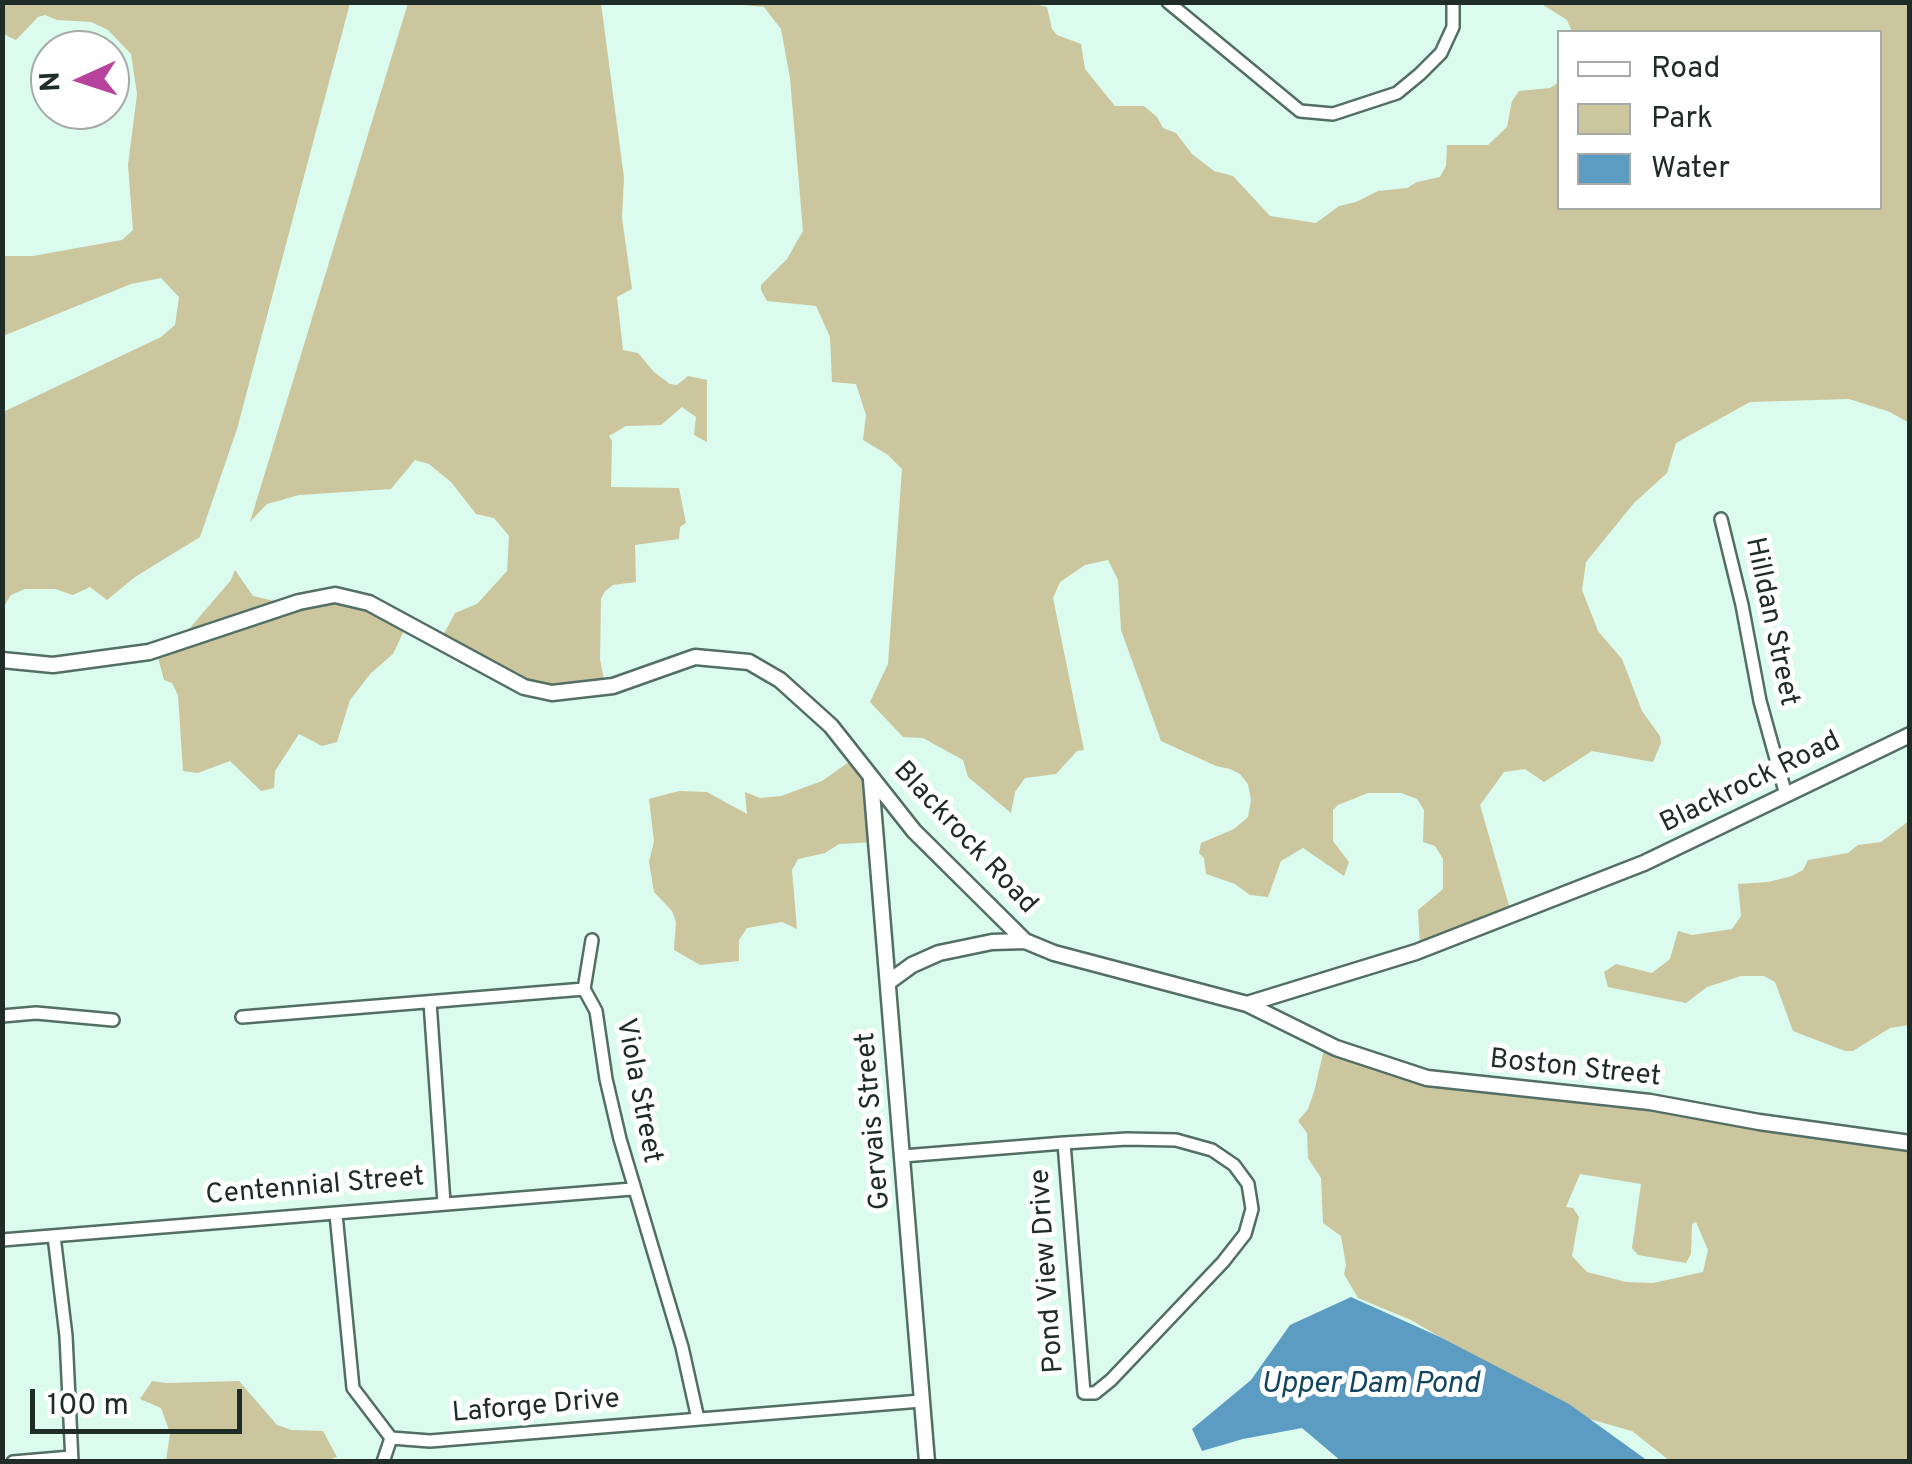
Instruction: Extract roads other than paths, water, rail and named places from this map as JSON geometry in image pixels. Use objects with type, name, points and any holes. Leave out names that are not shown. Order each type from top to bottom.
[{"type":"street","points":[[1168,2],[1300,111],[1334,114],[1397,93],[1420,74],[1441,53],[1454,27],[1453,2]]},
{"type":"street","name":"Hilldan Street","points":[[1721,519],[1760,702],[1786,795]]},
{"type":"street","name":"Blackrock Road","points":[[2,660],[53,665],[149,652],[299,602],[335,595],[368,603],[524,686],[552,693],[614,686],[695,657],[748,662],[780,680],[830,726],[914,831],[1026,941],[1054,953],[1246,1004],[1416,952],[1694,842],[1910,735]]},
{"type":"street","name":"Gervais Street","points":[[871,777],[927,1462]]},
{"type":"street","points":[[584,989],[592,940]]},
{"type":"street","points":[[890,981],[939,952],[992,942],[1026,941]]},
{"type":"street","name":"Viola Street","points":[[242,1018],[584,989],[596,1011],[606,1080],[632,1189],[678,1330],[698,1419]]},
{"type":"street","points":[[430,1002],[444,1202]]},
{"type":"street","name":"Boston Street","points":[[1246,1004],[1336,1048],[1428,1078],[1650,1102],[1910,1143]]},
{"type":"street","points":[[2,1016],[36,1013],[113,1020]]},
{"type":"street","name":"Pond View Drive","points":[[903,1156],[1064,1143],[1126,1138],[1176,1140],[1212,1150],[1234,1165],[1248,1184],[1252,1209],[1245,1234],[1223,1262],[1095,1393],[1084,1394],[1064,1143]]},
{"type":"street","name":"Centennial Street","points":[[2,1240],[632,1189]]},
{"type":"street","points":[[336,1214],[353,1388],[391,1438],[382,1462]]},
{"type":"street","points":[[13,1462],[72,1459],[66,1336],[54,1236]]},
{"type":"street","name":"Laforge Drive","points":[[391,1438],[430,1441],[921,1400]]},
{"type":"water","name":"Upper Dam Pond","points":[[1351,1297],[1440,1337],[1569,1404],[1648,1461],[1341,1461],[1302,1428],[1202,1451],[1192,1429],[1251,1380],[1290,1325]]}]
